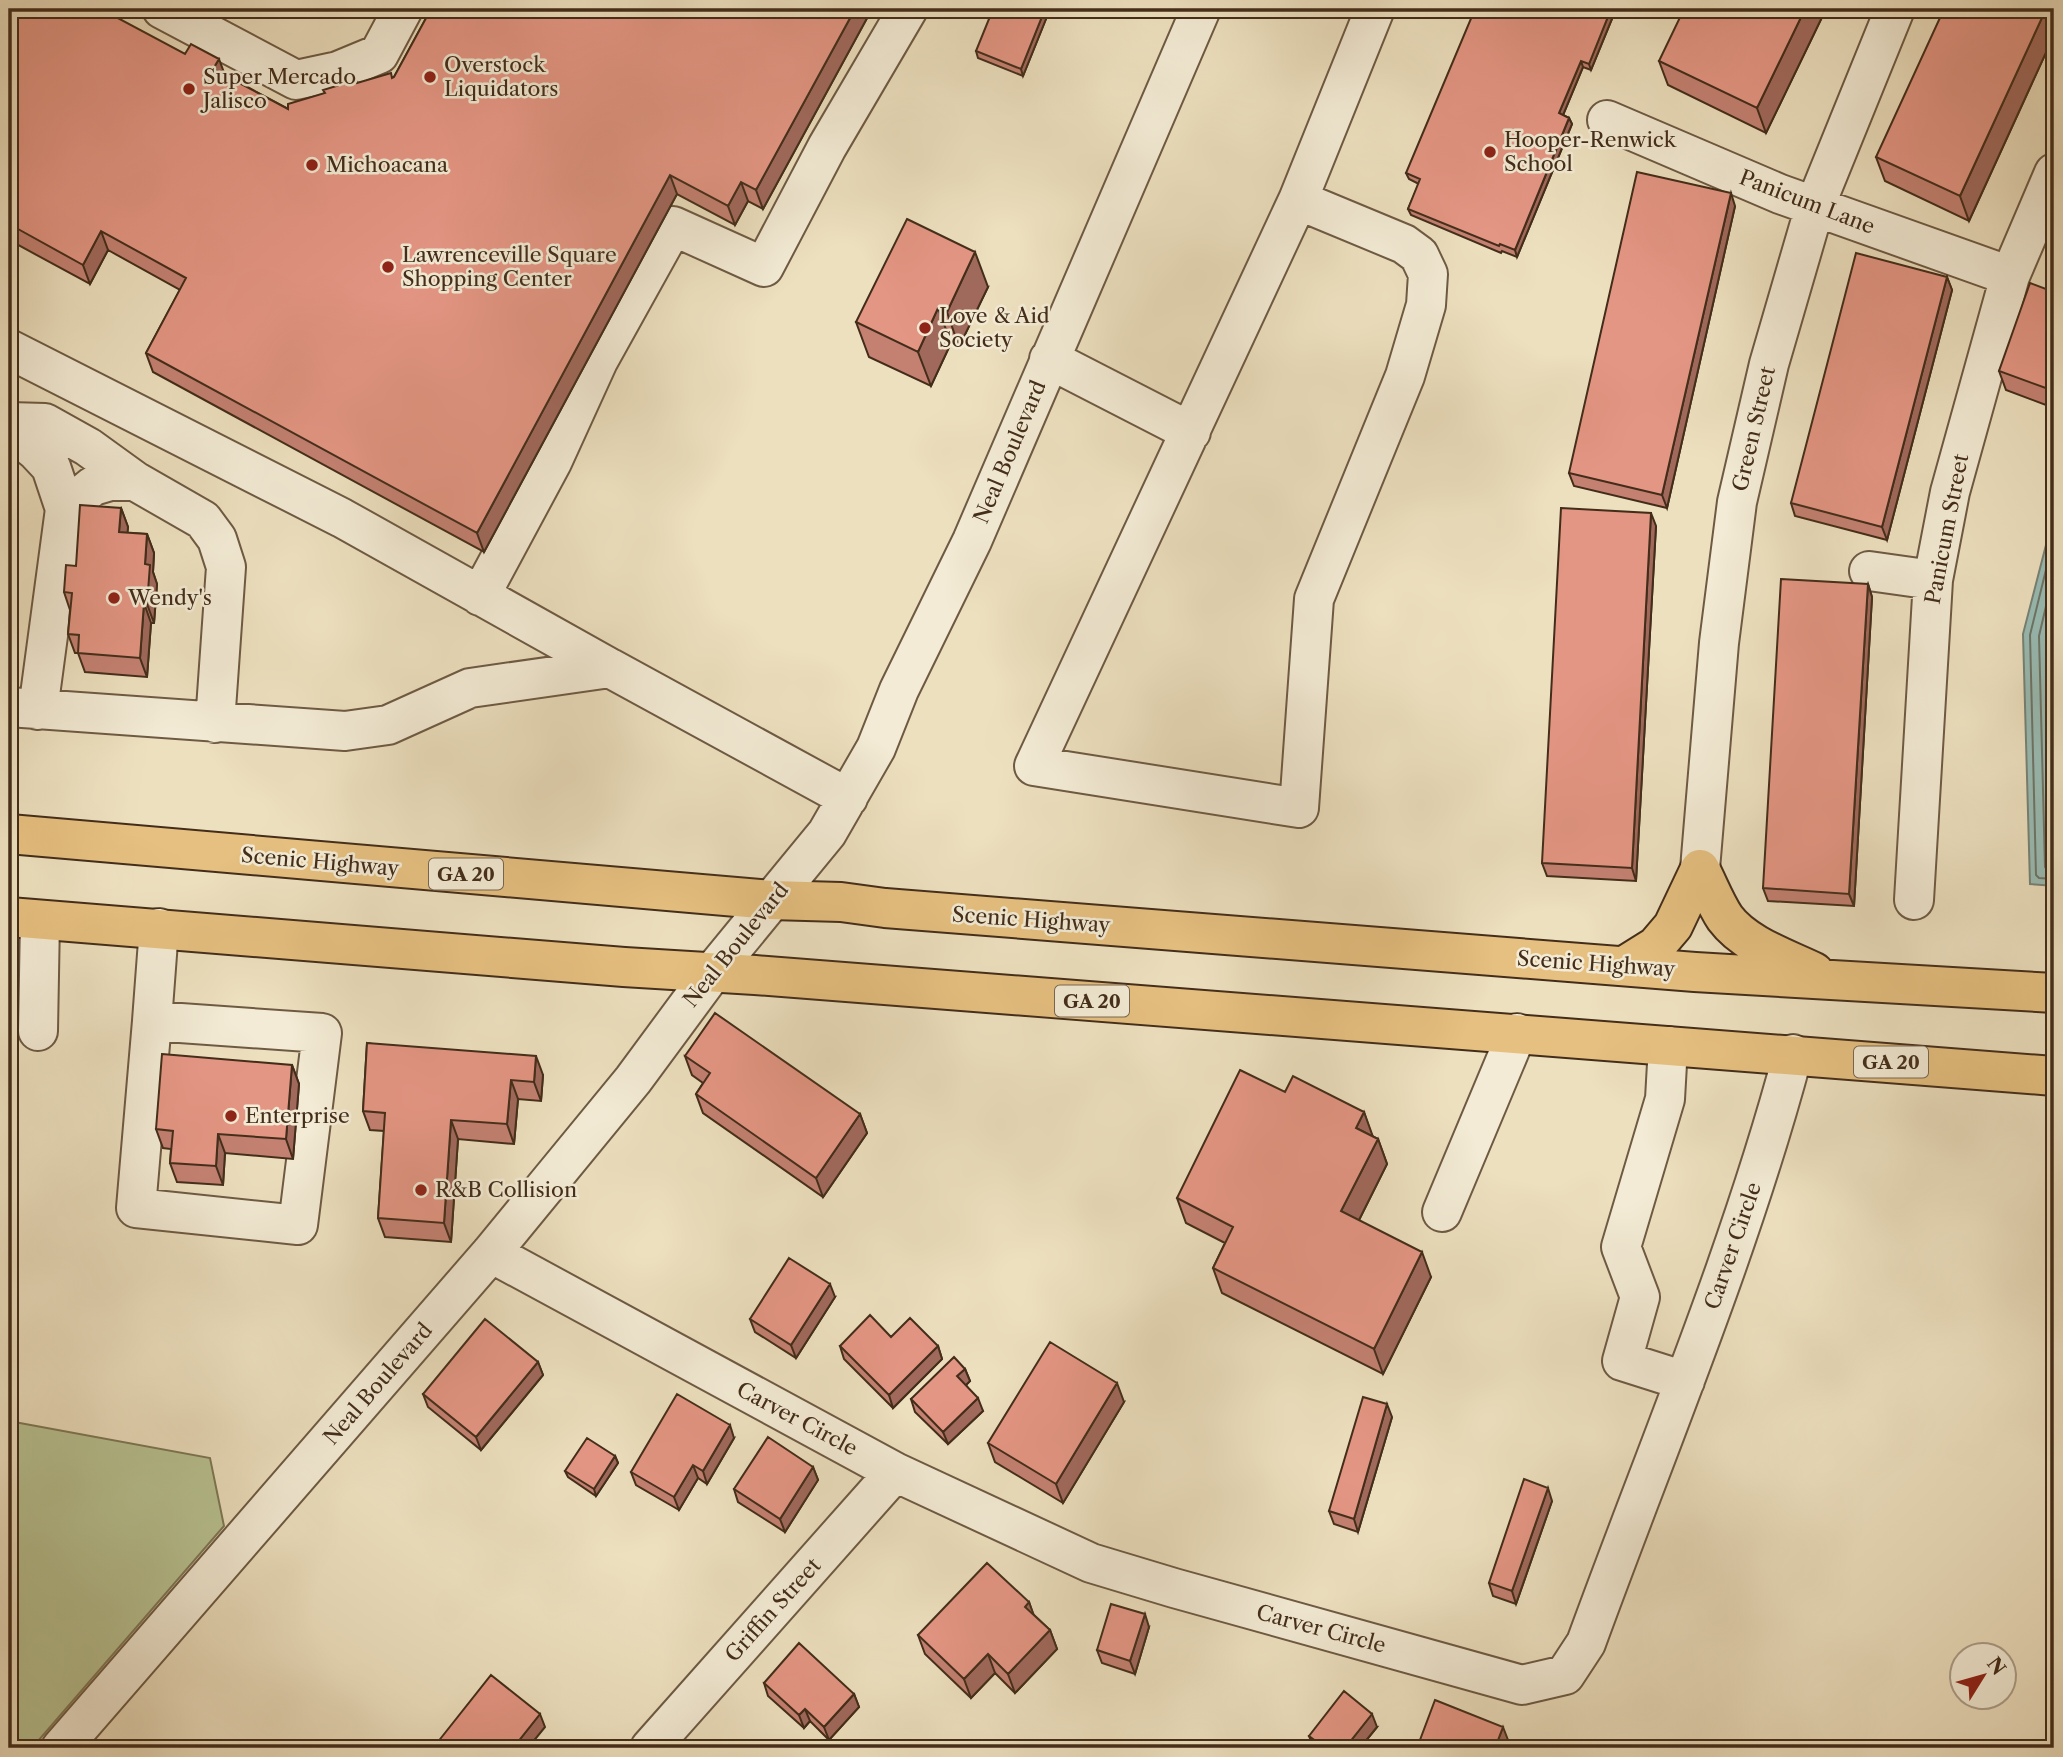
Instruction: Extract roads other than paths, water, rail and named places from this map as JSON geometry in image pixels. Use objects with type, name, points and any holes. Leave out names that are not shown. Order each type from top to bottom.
[{"type":"highway","name":"Scenic Highway","points":[[9,834],[771,900],[841,902],[885,908],[1624,966],[2054,993]]},
{"type":"highway","points":[[1624,966],[1656,946],[1673,926],[1700,869]]},
{"type":"highway","points":[[1700,869],[1724,917],[1735,928],[1765,949],[1832,981]]},
{"type":"highway","name":"GA 20","points":[[25,918],[2054,1076]]},
{"type":"street","points":[[162,9],[296,80],[338,71],[379,54],[402,9]]},
{"type":"street","points":[[480,596],[552,462],[598,361],[673,226],[764,267],[827,147],[908,9]]},
{"type":"street","name":"Neal Boulevard","points":[[61,1748],[491,1253],[632,1080],[712,973],[827,833],[876,748],[899,690],[972,541],[1201,9]]},
{"type":"street","points":[[1298,200],[1404,244],[1419,255],[1428,274],[1426,305],[1405,376],[1314,599],[1299,808],[1034,766],[1298,200],[1375,9]]},
{"type":"street","name":"Green Street","points":[[1700,869],[1719,643],[1737,502],[1769,364],[1815,206],[1895,9]]},
{"type":"street","name":"Panicum Lane","points":[[1607,120],[1815,206],[2029,259]]},
{"type":"street","name":"Panicum Street","points":[[1914,900],[1933,580],[1950,492],[2029,259],[2054,173]]},
{"type":"street","points":[[9,349],[342,518],[848,798]]},
{"type":"street","points":[[1049,359],[1191,432]]},
{"type":"street","points":[[9,422],[45,424],[88,447],[135,481],[203,520],[217,539],[226,567],[215,723]]},
{"type":"street","points":[[9,429],[51,467],[65,509],[24,708],[345,731],[388,725],[470,688],[610,668]]},
{"type":"street","points":[[65,509],[93,486],[110,481],[135,481]]},
{"type":"street","points":[[1869,571],[1933,580]]},
{"type":"street","points":[[25,918],[38,1031]]},
{"type":"street","points":[[152,1021],[322,1033],[298,1225],[136,1208],[159,928]]},
{"type":"street","points":[[1443,1212],[1517,1033]]},
{"type":"street","points":[[1668,1046],[1665,1099],[1621,1247],[1640,1297],[1622,1361],[1685,1381]]},
{"type":"street","name":"Carver Circle","points":[[491,1253],[895,1472],[1091,1563],[1522,1685],[1564,1675],[1586,1643],[1733,1250],[1793,1054]]},
{"type":"street","name":"Griffin Street","points":[[650,1748],[895,1472]]},
{"type":"water","points":[[2054,514],[2054,886],[2030,884],[2023,634]]},
{"type":"place","name":"Overstock Liquidators","points":[[430,77]]},
{"type":"place","name":"Super Mercado Jalisco","points":[[189,89]]},
{"type":"place","name":"Hooper-Renwick School","points":[[1490,152]]},
{"type":"place","name":"Michoacana","points":[[312,165]]},
{"type":"place","name":"Lawrenceville Square Shopping Center","points":[[388,267]]},
{"type":"place","name":"Love & Aid Society","points":[[925,328]]},
{"type":"place","name":"Wendy's","points":[[114,598]]},
{"type":"place","name":"Enterprise","points":[[231,1116]]},
{"type":"place","name":"R&B Collision","points":[[421,1190]]}]
